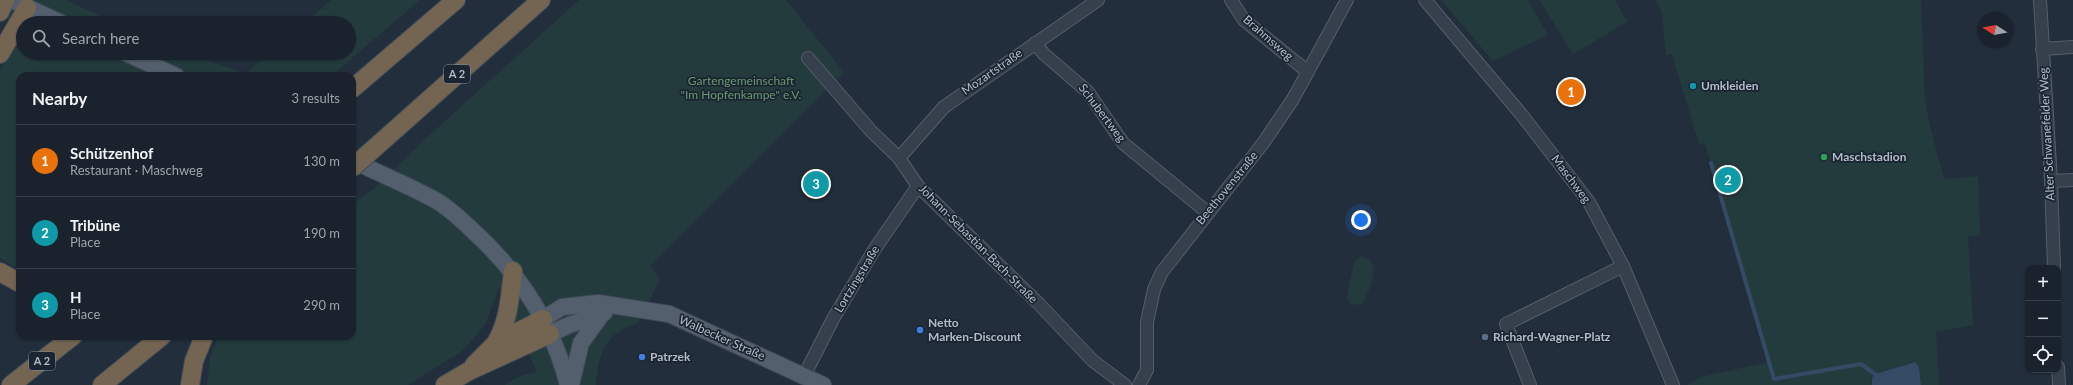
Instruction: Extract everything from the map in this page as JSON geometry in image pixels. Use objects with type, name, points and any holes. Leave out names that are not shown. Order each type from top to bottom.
[{"type":"highway","points":[[0,12],[5,0]]},
{"type":"highway","points":[[356,86],[456,0]]},
{"type":"highway","name":"A 2","points":[[356,164],[541,0]]},
{"type":"highway","points":[[0,54],[20,4]]},
{"type":"highway","points":[[469,371],[496,343],[503,330],[509,309],[513,271]]},
{"type":"highway","points":[[0,272],[16,280]]},
{"type":"highway","points":[[496,343],[546,326]]},
{"type":"highway","points":[[445,385],[546,326]]},
{"type":"highway","name":"A 2","points":[[11,385],[68,340]]},
{"type":"highway","points":[[102,385],[157,340]]},
{"type":"highway","points":[[190,385],[194,361],[202,340]]},
{"type":"main road","points":[[20,4],[46,16]]},
{"type":"main road","points":[[141,60],[167,72]]},
{"type":"main road","points":[[356,162],[437,201],[450,210],[489,245],[513,271],[546,326],[570,385]]},
{"type":"main road","name":"Walbecker Straße","points":[[546,326],[568,306],[598,303],[609,310],[669,314],[823,385]]},
{"type":"main road","points":[[570,385],[581,343],[609,310]]},
{"type":"street","name":"Mozartstraße","points":[[899,158],[944,107],[1098,0]]},
{"type":"street","name":"Brahmsweg","points":[[1231,0],[1244,20],[1308,72]]},
{"type":"street","name":"Beethovenstraße","points":[[1139,385],[1147,370],[1146,334],[1154,289],[1162,272],[1207,212],[1264,142],[1293,99],[1347,0]]},
{"type":"street","name":"Maschweg","points":[[1425,0],[1521,114],[1589,202],[1624,266],[1673,385]]},
{"type":"street","name":"Alter Schwanefelder Weg","points":[[2040,0],[2051,180],[2054,265]]},
{"type":"street","name":"Schubertweg","points":[[1035,43],[1044,54],[1088,92],[1123,143],[1207,212]]},
{"type":"street","points":[[2042,49],[2073,47]]},
{"type":"street","name":"Johann-Sebastian-Bach-Straße","points":[[808,58],[871,131],[899,158],[918,186],[1039,304],[1093,361],[1125,385]]},
{"type":"street","points":[[2051,180],[2073,180]]},
{"type":"street","name":"Lortzingstraße","points":[[804,376],[833,319],[874,250],[918,186]]},
{"type":"street","points":[[1530,385],[1506,324],[1624,266]]},
{"type":"street","points":[[2058,373],[2059,385]]},
{"type":"green space","points":[[0,0],[66,0],[101,16],[16,16],[16,23],[0,15]]},
{"type":"green space","points":[[331,0],[420,0],[356,55],[356,16],[313,16]]},
{"type":"green space","name":"Gartengemeinschaft \"Im Hopfenkampe\" e.V.","points":[[579,0],[786,0],[844,72],[650,266],[660,279],[638,323],[618,332],[611,338],[606,346],[599,364],[596,385],[504,385],[520,376],[537,372],[499,288],[486,323],[462,351],[408,385],[207,385],[210,357],[217,340],[356,340],[356,202],[375,188],[424,140]]},
{"type":"green space","points":[[1441,0],[1528,0],[1548,35],[1493,61]]},
{"type":"green space","points":[[1539,0],[1615,0],[1627,22],[1573,54]]},
{"type":"green space","points":[[1655,0],[1921,0],[1925,100],[1930,126],[1944,179],[1978,176],[1980,235],[1968,236],[1973,325],[1936,332],[1939,385],[1921,385],[1917,364],[1911,362],[1875,374],[1871,381],[1872,385],[1687,385],[1701,377],[1768,362],[1705,143],[1699,144],[1672,54],[1666,55],[1662,12]]},
{"type":"green space","points":[[16,44],[16,60],[208,60],[240,72],[16,72],[16,268],[0,258],[0,70]]},
{"type":"green space","points":[[262,60],[350,60],[336,72],[247,72]]},
{"type":"green space","points":[[1361,256],[1370,260],[1373,276],[1370,288],[1363,303],[1357,305],[1351,304],[1347,298],[1354,262]]},
{"type":"water","points":[[1915,362],[1919,367],[1921,385],[1872,385],[1872,378],[1875,374]]},
{"type":"waterway","points":[[1711,163],[1774,379],[1861,364],[1875,374]]},
{"type":"place","name":"Umkleiden","points":[[1693,86]]},
{"type":"place","name":"Schützenhof","points":[[1571,92]]},
{"type":"place","name":"Maschstadion","points":[[1824,157]]},
{"type":"place","name":"Tribüne","points":[[1728,180]]},
{"type":"place","name":"H","points":[[816,184]]},
{"type":"place","name":"Netto Marken-Discount","points":[[920,330]]},
{"type":"place","name":"Richard-Wagner-Platz","points":[[1485,337]]},
{"type":"place","name":"Patrzek","points":[[642,357]]}]
